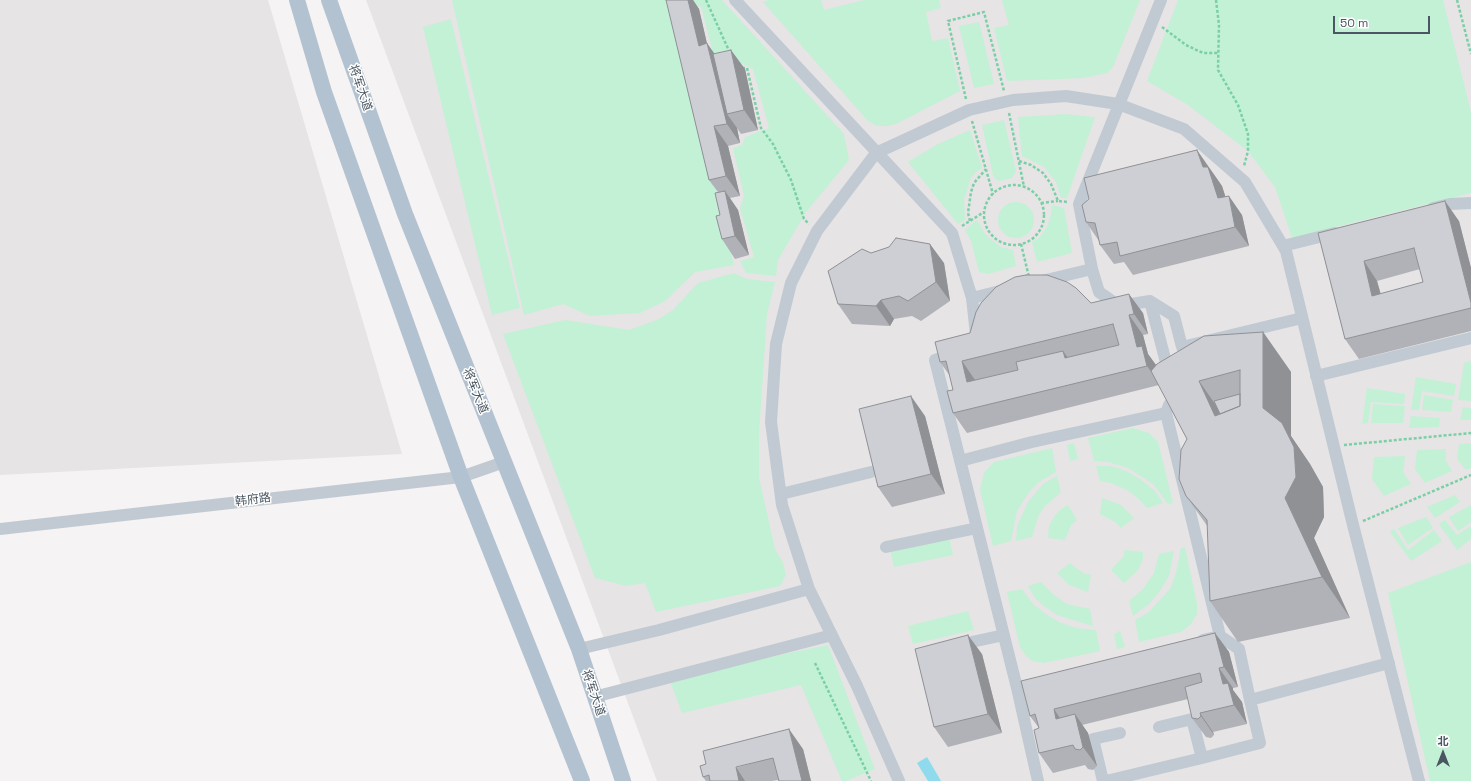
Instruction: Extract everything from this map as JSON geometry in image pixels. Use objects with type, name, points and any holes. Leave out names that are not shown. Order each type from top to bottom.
[{"type":"main road","points":[[297,0],[324,92],[461,477],[582,781]]},
{"type":"main road","name":"将军大道","points":[[329,0],[405,214],[579,650],[624,781]]},
{"type":"street","points":[[734,0],[952,233],[972,298],[976,340],[969,347],[935,360],[1017,688],[1038,781]]},
{"type":"street","points":[[1161,0],[1079,204],[1092,269],[1099,292],[1119,306],[1150,301],[1174,316],[1185,359]]},
{"type":"street","points":[[899,781],[809,588],[782,505],[771,422],[776,344],[791,283],[817,231],[876,152],[969,110],[1013,100],[1066,96],[1118,104],[1184,129],[1245,182],[1286,250],[1333,446],[1419,781]]},
{"type":"street","points":[[1420,212],[1450,204],[1471,203]]},
{"type":"street","points":[[1283,246],[1344,231]]},
{"type":"street","points":[[1030,284],[1092,269]]},
{"type":"street","points":[[972,298],[1016,288]]},
{"type":"street","points":[[1106,781],[1260,743],[1239,649],[1220,636],[1166,413],[1173,391],[1150,301]]},
{"type":"street","points":[[1182,347],[1302,318]]},
{"type":"street","points":[[1316,376],[1471,338]]},
{"type":"street","points":[[960,461],[1032,442],[1166,413]]},
{"type":"street","name":"韩府路","points":[[0,529],[461,477],[504,462]]},
{"type":"street","points":[[780,494],[870,472]]},
{"type":"street","points":[[886,547],[977,528]]},
{"type":"street","points":[[579,650],[659,630],[809,588]]},
{"type":"street","points":[[594,697],[832,635]]},
{"type":"street","points":[[943,648],[1004,636]]},
{"type":"street","points":[[1190,644],[1220,636]]},
{"type":"street","points":[[1250,700],[1389,664]]},
{"type":"street","points":[[1017,688],[1032,684]]},
{"type":"street","points":[[1159,727],[1192,719],[1202,758]]},
{"type":"street","points":[[1103,781],[1093,739],[1120,733]]},
{"type":"path","points":[[706,0],[731,54]]},
{"type":"path","points":[[1216,0],[1219,25],[1218,70],[1238,105],[1248,134],[1248,151],[1243,171],[1239,177]]},
{"type":"path","points":[[1457,0],[1471,54]]},
{"type":"path","points":[[1152,22],[1203,53],[1218,53]]},
{"type":"path","points":[[737,68],[747,68],[761,128],[773,144],[791,180],[804,219],[817,231]]},
{"type":"path","points":[[1018,161],[1043,173],[1051,184],[1058,201]]},
{"type":"path","points":[[970,221],[968,207],[971,192],[974,183],[986,169]]},
{"type":"path","points":[[1021,186],[1030,190],[1041,202],[1044,216],[1042,226],[1038,234],[1030,240],[1021,244],[1007,244],[994,237],[988,230],[985,221],[985,211],[988,202],[993,194],[1002,188],[1021,186]]},
{"type":"path","points":[[1041,202],[1058,201],[1079,204]]},
{"type":"path","points":[[952,233],[985,211]]},
{"type":"path","points":[[1021,244],[1030,284]]},
{"type":"path","points":[[1333,446],[1471,433]]},
{"type":"path","points":[[1353,525],[1471,475]]},
{"type":"path","points":[[815,663],[871,781]]},
{"type":"shaded area","points":[[0,0],[268,0],[402,454],[0,475]]},
{"type":"shaded area","points":[[366,0],[1471,0],[1471,781],[657,781]]},
{"type":"green space","points":[[452,0],[672,0],[734,265],[695,272],[665,301],[640,313],[590,316],[563,304],[524,315]]},
{"type":"green space","points":[[676,0],[722,0],[844,134],[849,160],[806,212],[778,260],[776,276],[746,273],[740,261],[754,257],[740,208],[744,196],[733,148],[742,145],[745,137],[769,128],[753,69],[741,63],[730,66],[715,61],[701,6],[678,10]]},
{"type":"green space","points":[[769,0],[821,0],[824,10],[864,0],[939,0],[941,8],[926,12],[932,41],[948,38],[960,91],[898,123],[888,126],[877,126],[868,121],[763,2]]},
{"type":"green space","points":[[1002,0],[1140,0],[1113,67],[1107,73],[1084,78],[1007,81],[994,28],[1009,25]]},
{"type":"green space","points":[[1178,0],[1443,0],[1471,112],[1471,193],[1292,238],[1275,187],[1248,151],[1188,105],[1147,81]]},
{"type":"green space","points":[[451,19],[520,308],[492,315],[423,27]]},
{"type":"green space","points":[[979,22],[994,84],[974,88],[959,26]]},
{"type":"green space","points":[[1066,114],[1095,117],[1067,198],[1061,198],[1056,182],[1044,167],[1022,156],[1018,117]]},
{"type":"green space","points":[[1004,120],[1016,171],[1012,178],[1000,181],[996,180],[993,175],[982,125]]},
{"type":"green space","points":[[970,130],[982,168],[971,178],[964,200],[965,220],[958,224],[908,162],[938,144]]},
{"type":"green space","points":[[1020,202],[1029,207],[1033,213],[1033,227],[1029,233],[1020,238],[1012,238],[1003,233],[999,227],[998,216],[1003,207],[1009,203]]},
{"type":"green space","points":[[1052,205],[1064,208],[1072,253],[1037,262],[1032,242],[1039,238],[1047,227]]},
{"type":"green space","points":[[977,220],[985,234],[993,241],[1001,247],[1013,250],[1016,266],[988,274],[979,272],[971,241],[965,230]]},
{"type":"green space","points":[[734,273],[747,279],[775,282],[767,314],[759,433],[759,478],[775,549],[783,563],[786,575],[780,586],[656,612],[645,583],[626,586],[595,578],[503,334],[565,320],[629,330],[659,319],[673,310],[698,283]]},
{"type":"green space","points":[[1471,361],[1471,401],[1458,400],[1464,363]]},
{"type":"green space","points":[[1416,377],[1456,384],[1454,396],[1422,391],[1419,410],[1411,410]]},
{"type":"green space","points":[[1367,388],[1405,394],[1404,404],[1371,402],[1368,423],[1362,424]]},
{"type":"green space","points":[[1424,395],[1453,400],[1451,412],[1422,410]]},
{"type":"green space","points":[[1373,404],[1405,406],[1403,423],[1371,423]]},
{"type":"green space","points":[[1463,407],[1471,408],[1471,420],[1460,420]]},
{"type":"green space","points":[[1411,416],[1440,418],[1439,427],[1409,428]]},
{"type":"green space","points":[[1133,428],[1149,433],[1158,442],[1173,503],[1168,504],[1153,484],[1128,468],[1108,462],[1094,461],[1088,438]]},
{"type":"green space","points":[[1074,443],[1078,459],[1070,461],[1067,445]]},
{"type":"green space","points":[[1471,443],[1471,468],[1466,470],[1457,459],[1459,444]]},
{"type":"green space","points":[[1052,448],[1056,472],[1039,482],[1029,492],[1017,511],[1011,541],[993,546],[980,490],[984,473],[994,462]]},
{"type":"green space","points":[[1446,449],[1446,461],[1452,471],[1425,483],[1415,469],[1417,450]]},
{"type":"green space","points":[[1405,456],[1403,472],[1411,484],[1384,496],[1372,479],[1374,457]]},
{"type":"green space","points":[[1096,466],[1111,466],[1126,471],[1140,479],[1155,491],[1163,503],[1147,508],[1139,499],[1127,490],[1111,483],[1100,481]]},
{"type":"green space","points":[[1057,476],[1061,492],[1044,507],[1038,517],[1032,537],[1016,541],[1017,526],[1028,502],[1043,484]]},
{"type":"green space","points":[[1455,495],[1460,502],[1435,518],[1427,507]]},
{"type":"green space","points":[[1102,498],[1121,505],[1134,518],[1121,528],[1115,522],[1100,514]]},
{"type":"green space","points":[[1068,505],[1077,520],[1071,525],[1065,540],[1048,538],[1049,526],[1054,517],[1061,509]]},
{"type":"green space","points":[[1471,505],[1471,522],[1458,531],[1449,517]]},
{"type":"green space","points":[[1426,517],[1433,528],[1408,545],[1398,528]]},
{"type":"green space","points":[[1445,520],[1457,535],[1471,526],[1471,539],[1457,550],[1439,524]]},
{"type":"green space","points":[[1394,529],[1408,550],[1434,530],[1442,541],[1411,561],[1390,532]]},
{"type":"green space","points":[[949,537],[953,555],[894,567],[890,549]]},
{"type":"green space","points":[[1185,547],[1197,604],[1197,614],[1191,624],[1181,632],[1139,642],[1135,620],[1149,612],[1170,589],[1176,573],[1181,548]]},
{"type":"green space","points":[[1125,550],[1143,552],[1143,559],[1138,570],[1124,583],[1111,570],[1123,557]]},
{"type":"green space","points":[[1174,551],[1169,576],[1159,592],[1149,604],[1133,616],[1129,601],[1143,589],[1154,573],[1159,554]]},
{"type":"green space","points":[[1471,562],[1471,781],[1430,781],[1388,593]]},
{"type":"green space","points":[[1070,563],[1083,573],[1091,575],[1088,592],[1069,585],[1057,573]]},
{"type":"green space","points":[[1041,582],[1054,595],[1067,604],[1090,609],[1093,626],[1057,615],[1044,606],[1035,598],[1028,586]]},
{"type":"green space","points":[[1022,589],[1033,604],[1059,622],[1076,628],[1096,630],[1100,651],[1044,663],[1033,661],[1026,656],[1020,647],[1007,592]]},
{"type":"green space","points":[[968,611],[974,630],[913,644],[908,626]]},
{"type":"green space","points":[[1120,631],[1125,647],[1117,649],[1114,634]]},
{"type":"green space","points":[[828,645],[875,769],[846,781],[842,781],[801,685],[682,713],[669,678]]},
{"type":"water","points":[[927,757],[941,781],[928,781],[917,763]]},
{"type":"building","points":[[666,0],[688,0],[699,46],[707,43],[727,124],[714,126],[726,176],[709,180]]},
{"type":"building","points":[[731,50],[744,110],[727,114],[713,54]]},
{"type":"building","points":[[1197,150],[1203,167],[1208,167],[1218,198],[1229,196],[1235,227],[1120,256],[1117,242],[1100,245],[1095,223],[1086,222],[1082,205],[1089,199],[1084,178]]},
{"type":"building","points":[[725,191],[735,236],[722,239],[716,216],[720,215],[715,193]]},
{"type":"building","points":[[1445,201],[1471,308],[1345,339],[1318,233]],"holes":[[[1414,248],[1423,282],[1372,296],[1364,261]]]},
{"type":"building","points":[[896,238],[930,244],[936,282],[908,301],[899,296],[881,300],[876,306],[838,304],[828,271],[862,249],[871,253],[889,247]]},
{"type":"building","points":[[1026,275],[1047,275],[1067,282],[1076,288],[1091,303],[1129,294],[1134,314],[1129,315],[1137,347],[1142,346],[1147,366],[953,413],[947,391],[953,390],[946,361],[940,362],[935,342],[970,333],[976,312],[981,303],[996,287],[1015,277]],"holes":[[[1113,324],[1119,345],[1065,358],[1063,351],[1016,362],[1018,370],[967,382],[962,361]]]},
{"type":"building","points":[[1263,332],[1263,408],[1282,423],[1294,447],[1296,477],[1285,498],[1322,577],[1210,601],[1207,520],[1186,496],[1179,479],[1181,450],[1187,439],[1151,371],[1157,364],[1204,336]],"holes":[[[1240,370],[1240,406],[1215,416],[1199,381]]]},
{"type":"building","points":[[1240,394],[1240,406],[1220,414],[1214,401]]},
{"type":"building","points":[[911,396],[931,474],[878,487],[859,409]]},
{"type":"building","points":[[1215,633],[1224,667],[1219,668],[1223,684],[1228,683],[1234,705],[1200,713],[1201,716],[1198,719],[1192,718],[1185,687],[1202,682],[1200,673],[1054,709],[1056,719],[1075,714],[1083,747],[1080,750],[1075,749],[1073,745],[1039,753],[1034,730],[1039,728],[1035,714],[1030,716],[1021,681]]},
{"type":"building","points":[[968,635],[988,714],[934,727],[915,649]]},
{"type":"building","points":[[789,729],[802,781],[779,781],[773,758],[736,767],[739,781],[710,781],[709,775],[703,777],[700,766],[706,764],[703,751]]}]
